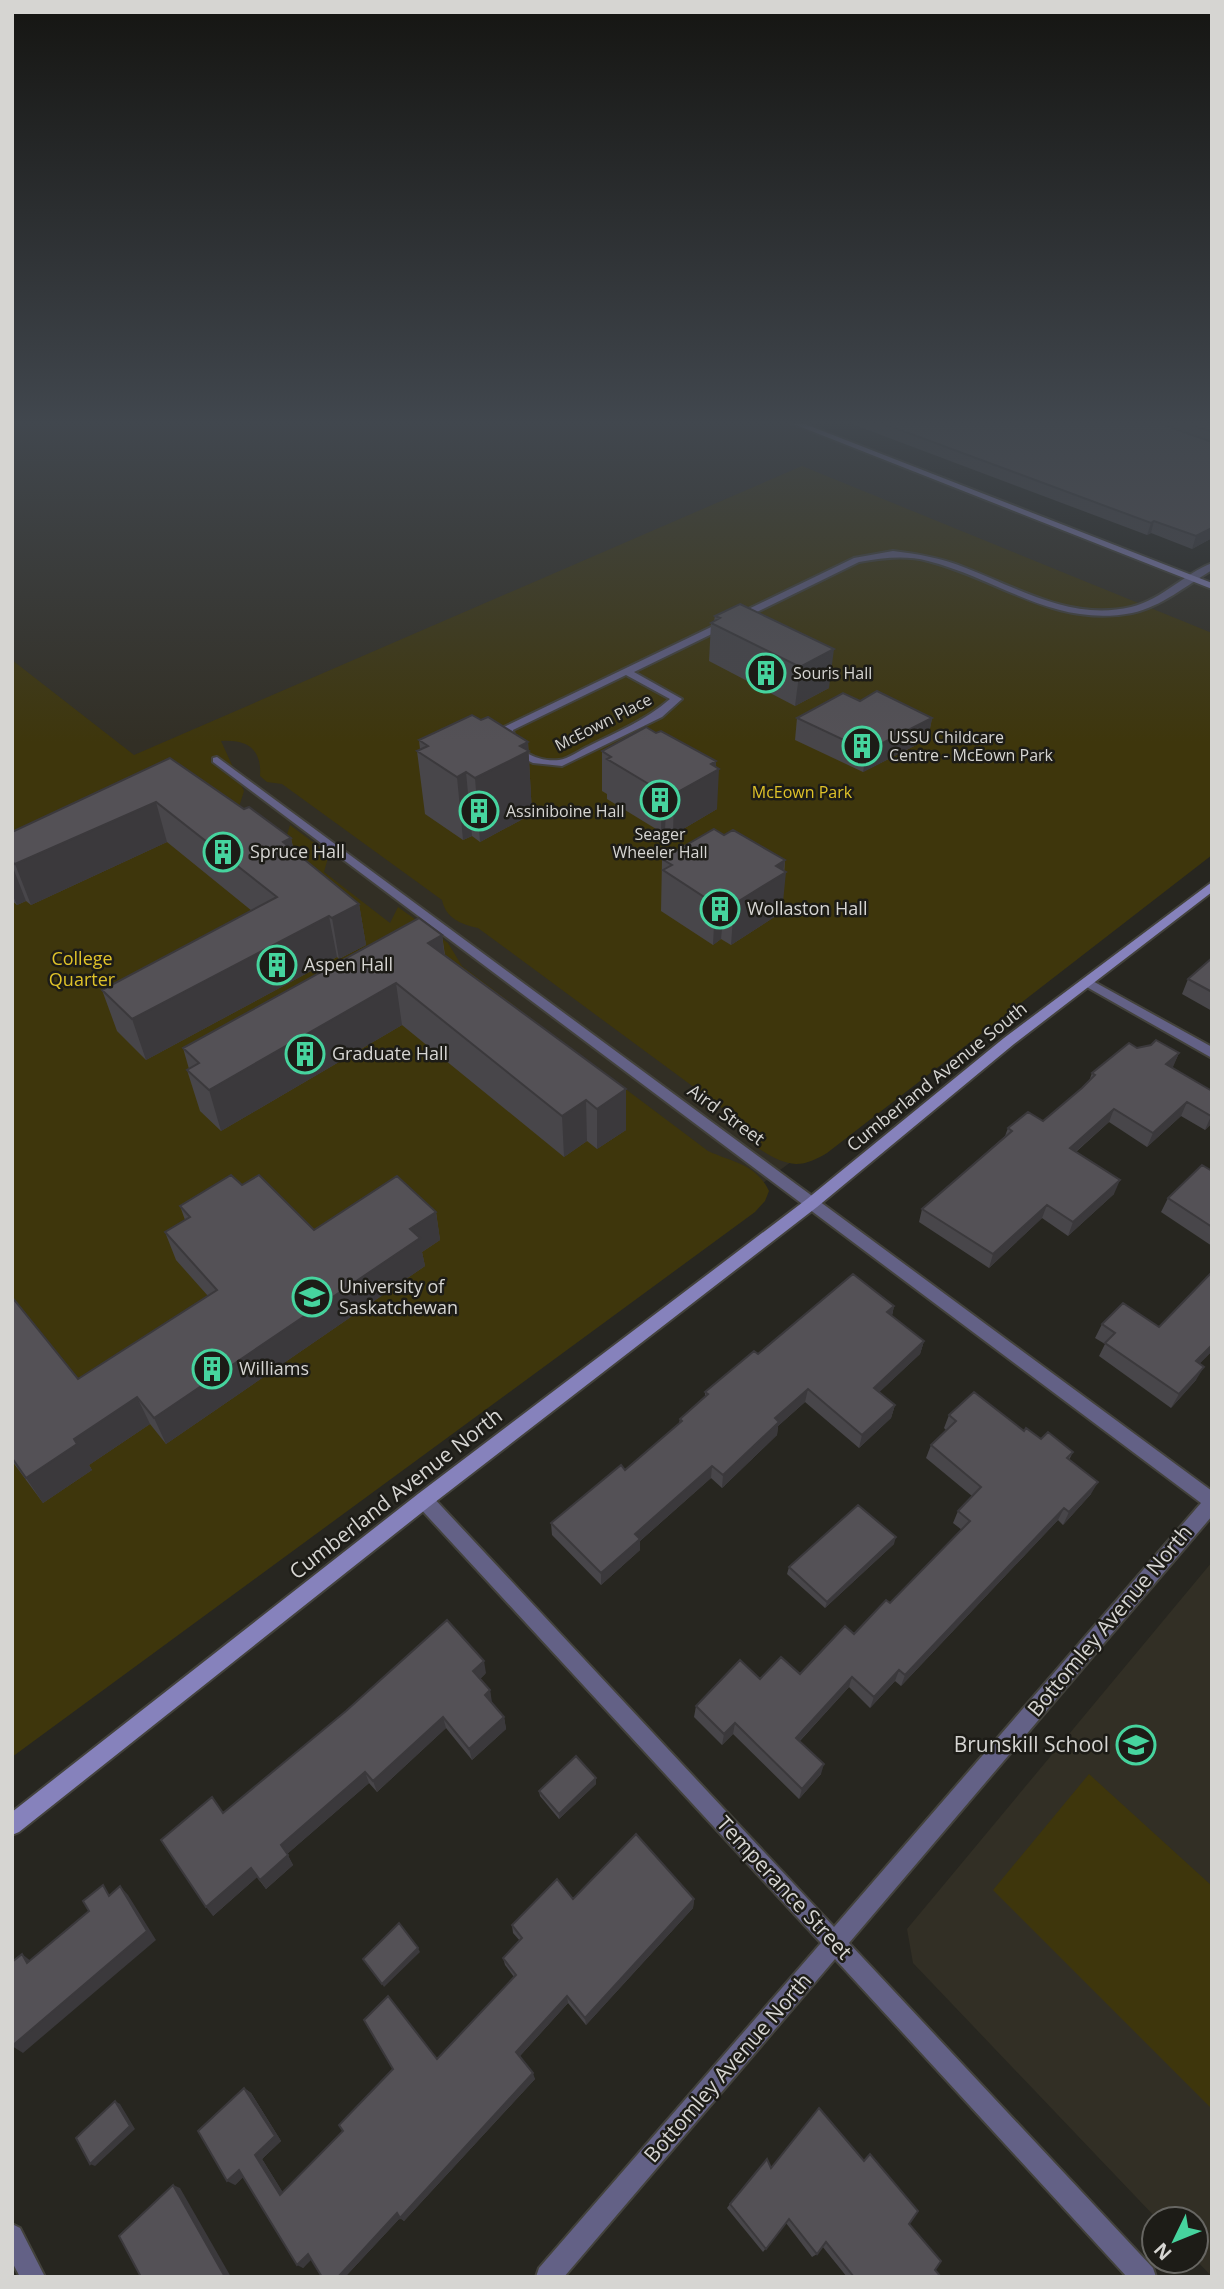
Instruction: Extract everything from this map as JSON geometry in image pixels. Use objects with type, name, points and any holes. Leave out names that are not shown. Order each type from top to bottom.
[{"type":"main road","points":[[1064,528],[1212,586]]},
{"type":"main road","name":"Cumberland Avenue South","points":[[811,1203],[1009,1041],[1089,983],[1212,886]]},
{"type":"main road","name":"Cumberland Avenue North","points":[[12,1825],[424,1500],[811,1203]]},
{"type":"street","name":"McEown Place","points":[[627,672],[677,699],[658,715],[562,763],[527,757],[512,747],[508,729],[857,561],[876,555],[898,553],[935,559],[1042,603],[1085,612],[1131,610],[1212,566]]},
{"type":"street","name":"Aird Street","points":[[217,760],[443,925],[592,1041],[1212,1502]]},
{"type":"street","points":[[1089,983],[1212,1053]]},
{"type":"street","name":"Temperance Street","points":[[424,1500],[624,1719],[836,1942],[1144,2277]]},
{"type":"street","name":"Bottomley Avenue North","points":[[548,2277],[1212,1502]]},
{"type":"street","points":[[12,2236],[33,2277]]},
{"type":"shaded area","name":"University of Saskatchewan","points":[[12,528],[1063,528],[1212,586],[1212,844],[12,1750]]},
{"type":"shaded area","name":"Brunskill School","points":[[1212,1562],[1212,2277],[1210,2205],[1144,2205],[913,1963],[907,1929]]},
{"type":"green space","name":"University of Saskatchewan","points":[[659,528],[954,528],[1212,633],[1212,855],[827,1153],[812,1161],[796,1164],[777,1159],[758,1148],[742,1132],[733,1116],[478,928],[450,916],[442,900],[282,784],[267,782],[260,776],[258,759],[251,748],[238,742],[221,741],[244,791],[239,807],[285,841],[290,825],[329,854],[324,872],[390,923],[398,907],[448,943],[462,966],[708,1151],[750,1169],[769,1191],[765,1201],[755,1212],[12,1757],[12,660],[134,755]]},
{"type":"green space","points":[[1089,1774],[1212,1886],[1212,2109],[993,1890]]},
{"type":"building","points":[[1173,528],[1212,528],[1196,536]]},
{"type":"building","points":[[740,604],[834,649],[800,667],[711,623],[720,618],[715,616]]},
{"type":"building","points":[[877,691],[932,718],[867,751],[797,718],[843,693],[860,701]]},
{"type":"building","points":[[472,715],[481,720],[488,717],[528,742],[520,746],[529,751],[475,778],[466,772],[457,777],[417,751],[428,746],[419,740]]},
{"type":"building","points":[[646,727],[656,733],[661,731],[716,761],[711,764],[719,769],[674,794],[667,790],[662,792],[607,759],[611,757],[602,751]]},
{"type":"building","points":[[170,758],[244,809],[249,807],[291,838],[283,842],[359,904],[332,918],[329,916],[132,1019],[102,990],[277,897],[156,802],[15,864],[12,862],[12,832]]},
{"type":"building","points":[[714,829],[724,835],[733,830],[785,860],[776,866],[786,872],[734,904],[725,898],[715,904],[663,870],[672,865],[662,859]]},
{"type":"building","points":[[419,918],[442,935],[428,943],[626,1089],[597,1109],[586,1100],[562,1116],[396,983],[209,1090],[187,1070],[199,1063],[183,1048]]},
{"type":"building","points":[[1212,958],[1212,992],[1188,979]]},
{"type":"building","points":[[1156,1040],[1179,1053],[1166,1064],[1212,1091],[1212,1115],[1187,1102],[1153,1133],[1114,1109],[1070,1148],[1120,1180],[1073,1222],[1047,1205],[993,1254],[922,1209],[1012,1131],[1008,1128],[1028,1112],[1043,1121],[1082,1088],[1095,1075],[1092,1073],[1129,1043],[1137,1048],[1151,1045]]},
{"type":"building","points":[[1202,1165],[1212,1171],[1212,1227],[1168,1198]]},
{"type":"building","name":"Williams","points":[[231,1175],[242,1185],[259,1175],[314,1230],[397,1176],[436,1212],[410,1229],[420,1238],[154,1418],[137,1397],[74,1439],[77,1444],[26,1478],[12,1458],[12,1297],[78,1379],[217,1290],[165,1232],[190,1217],[180,1206]]},
{"type":"building","points":[[1212,1272],[1212,1345],[1196,1361],[1204,1367],[1179,1394],[1105,1343],[1115,1333],[1102,1324],[1123,1303],[1159,1327]]},
{"type":"building","points":[[853,1274],[894,1306],[887,1312],[924,1341],[874,1388],[895,1405],[862,1435],[808,1389],[775,1418],[779,1422],[723,1475],[712,1466],[635,1534],[640,1539],[601,1573],[551,1523],[621,1465],[625,1470],[682,1421],[680,1419],[708,1394],[705,1392],[754,1351],[758,1354]]},
{"type":"building","points":[[974,1392],[1024,1431],[1026,1428],[1041,1439],[1048,1432],[1073,1452],[1067,1458],[1098,1482],[1069,1512],[1064,1508],[905,1675],[899,1670],[874,1697],[852,1677],[796,1738],[824,1764],[802,1789],[735,1723],[724,1734],[696,1706],[740,1660],[760,1679],[781,1657],[800,1674],[845,1626],[854,1634],[886,1600],[890,1603],[970,1521],[958,1511],[981,1487],[931,1445],[956,1421],[949,1415]]},
{"type":"building","points":[[858,1505],[896,1537],[827,1602],[789,1567]]},
{"type":"building","points":[[447,1620],[484,1661],[473,1671],[490,1690],[485,1695],[504,1717],[469,1749],[443,1717],[373,1781],[365,1772],[281,1845],[288,1855],[260,1880],[251,1868],[206,1907],[161,1840],[212,1797],[223,1813],[346,1711]]},
{"type":"building","points":[[576,1756],[596,1778],[559,1814],[539,1791]]},
{"type":"building","points":[[636,1834],[694,1899],[585,2018],[567,1996],[516,2052],[533,2073],[400,2218],[397,2213],[338,2277],[322,2277],[308,2254],[297,2265],[239,2170],[227,2181],[198,2131],[244,2088],[275,2136],[255,2155],[280,2195],[343,2131],[339,2125],[393,2069],[364,2020],[388,1996],[437,2059],[516,1975],[503,1958],[522,1938],[512,1925],[557,1879],[573,1899]]},
{"type":"building","points":[[103,1885],[109,1896],[120,1886],[147,1931],[12,2046],[12,1962],[22,1954],[27,1963],[89,1911],[83,1901]]},
{"type":"building","points":[[399,1923],[418,1948],[382,1984],[363,1959]]},
{"type":"building","points":[[115,2101],[130,2126],[90,2164],[76,2138]]},
{"type":"building","points":[[819,2108],[864,2161],[870,2154],[918,2211],[909,2224],[941,2261],[935,2270],[941,2277],[854,2277],[826,2242],[817,2254],[789,2219],[766,2249],[730,2204],[767,2159],[771,2168]]},
{"type":"building","points":[[173,2185],[225,2277],[141,2277],[119,2236]]},
{"type":"place","name":"Souris Hall","points":[[766,673]]},
{"type":"place","name":"USSU Childcare Centre - McEown Park","points":[[862,746]]},
{"type":"place","name":"Seager Wheeler Hall","points":[[660,800]]},
{"type":"place","name":"Assiniboine Hall","points":[[479,811]]},
{"type":"place","name":"Spruce Hall","points":[[223,852]]},
{"type":"place","name":"Wollaston Hall","points":[[720,909]]},
{"type":"place","name":"Aspen Hall","points":[[277,965]]},
{"type":"place","name":"Graduate Hall","points":[[305,1054]]},
{"type":"place","name":"University of Saskatchewan","points":[[312,1297]]},
{"type":"place","name":"Williams","points":[[212,1369]]},
{"type":"place","name":"Brunskill School","points":[[1136,1745]]},
{"type":"park label","name":"McEown Park","points":[[802,792]]},
{"type":"park label","name":"College Quarter","points":[[82,969]]}]
